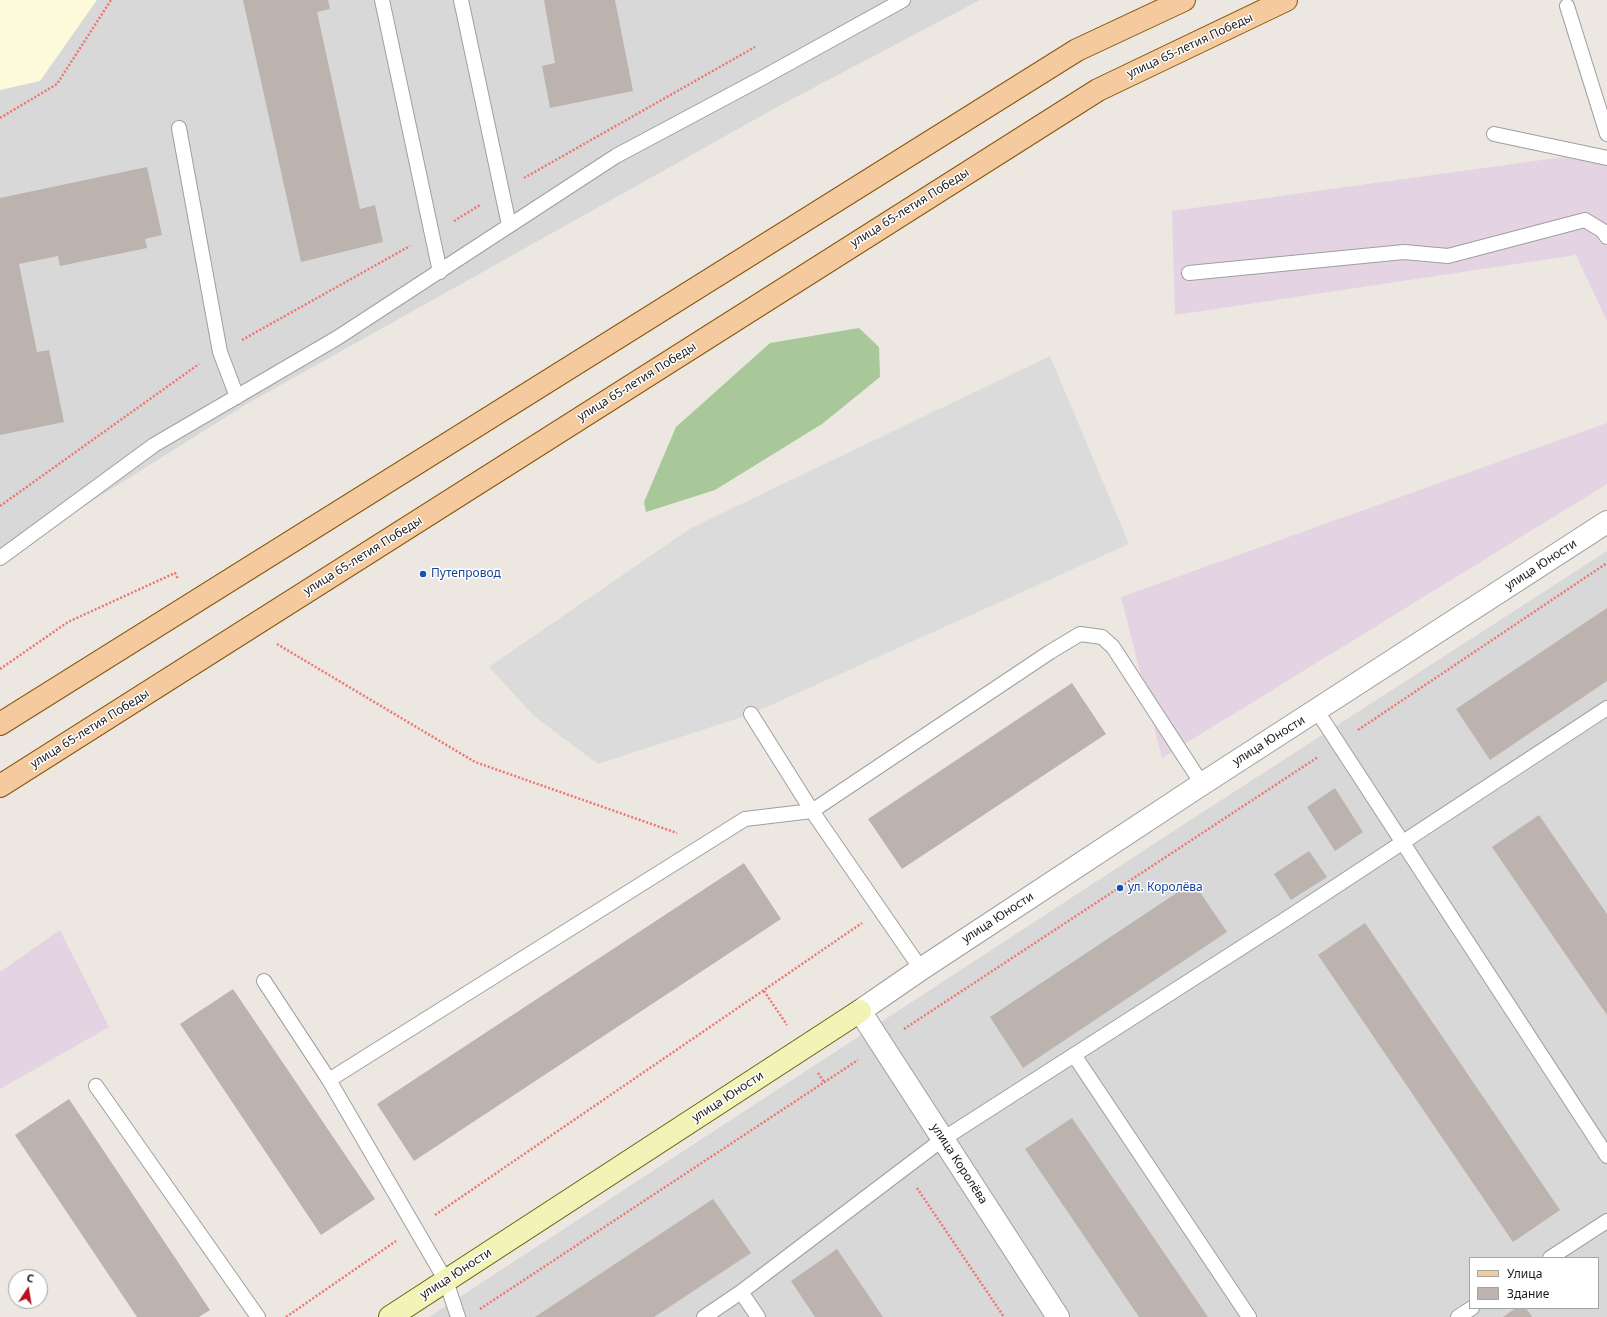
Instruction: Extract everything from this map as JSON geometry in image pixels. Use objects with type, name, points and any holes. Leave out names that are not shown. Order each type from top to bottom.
[{"type":"main road","points":[[0,724],[1078,50],[1184,0]]},
{"type":"main road","name":"улица 65-летия Победы","points":[[0,786],[1098,90],[1286,0]]},
{"type":"main road","name":"улица Юности","points":[[390,1317],[860,1012]]},
{"type":"street","name":"улица Юности","points":[[860,1012],[921,969],[1202,784],[1607,522]]},
{"type":"street","name":"улица Королёва","points":[[860,1012],[1058,1317]]},
{"type":"lane","points":[[382,0],[440,272]]},
{"type":"lane","points":[[461,0],[509,225]]},
{"type":"lane","points":[[0,558],[154,446],[337,338],[616,156],[903,0]]},
{"type":"lane","points":[[1568,6],[1607,134]]},
{"type":"lane","points":[[179,128],[220,352],[237,397]]},
{"type":"lane","points":[[1494,134],[1607,158]]},
{"type":"lane","points":[[1189,272],[1404,252],[1448,256],[1585,220],[1603,231],[1607,237]]},
{"type":"lane","points":[[329,1080],[745,819],[812,811],[1050,652],[1080,634],[1102,637],[1113,647],[1202,784]]},
{"type":"lane","points":[[704,1317],[741,1292],[943,1139],[1286,919],[1607,708]]},
{"type":"lane","points":[[1316,711],[1607,1156]]},
{"type":"lane","points":[[752,714],[812,811],[921,969]]},
{"type":"lane","points":[[264,981],[329,1080],[446,1281],[458,1317]]},
{"type":"lane","points":[[1074,1055],[1249,1317]]},
{"type":"lane","points":[[96,1086],[258,1317]]},
{"type":"lane","points":[[1552,1257],[1607,1221]]},
{"type":"lane","points":[[741,1292],[758,1317]]},
{"type":"lane","points":[[1458,1317],[1470,1309]]},
{"type":"path","points":[[0,118],[57,84],[111,0]]},
{"type":"path","points":[[0,506],[196,366],[432,234],[502,192],[755,47]]},
{"type":"path","points":[[409,239],[410,246]]},
{"type":"path","points":[[476,1313],[1338,744],[1607,563]]},
{"type":"path","points":[[273,641],[475,762],[706,843]]},
{"type":"path","points":[[286,1317],[880,911]]},
{"type":"path","points":[[904,1169],[1004,1317]]},
{"type":"shaded area","points":[[0,0],[980,0],[779,106],[245,405],[0,559]]},
{"type":"shaded area","points":[[0,0],[97,0],[40,81],[0,90]]},
{"type":"shaded area","points":[[1607,151],[1607,321],[1576,255],[1175,315],[1172,211]]},
{"type":"shaded area","points":[[1050,356],[1129,544],[751,714],[598,764],[534,716],[489,667],[691,528]]},
{"type":"shaded area","points":[[1607,423],[1607,484],[1162,758],[1121,597]]},
{"type":"shaded area","points":[[1607,551],[1607,1317],[429,1317],[1189,821]]},
{"type":"shaded area","points":[[60,930],[109,1027],[0,1089],[0,972]]},
{"type":"green space","points":[[859,328],[879,347],[880,377],[822,424],[715,490],[646,512],[644,502],[676,427],[770,343]]},
{"type":"building","points":[[243,0],[328,0],[330,9],[317,12],[360,209],[375,205],[383,242],[301,262]]},
{"type":"building","points":[[544,0],[615,0],[633,91],[550,108],[542,66],[555,63]]},
{"type":"building","points":[[147,167],[162,235],[145,239],[147,248],[60,266],[58,256],[19,264],[37,352],[49,350],[64,422],[0,435],[0,198]]},
{"type":"building","points":[[1607,608],[1607,681],[1490,760],[1456,709]]},
{"type":"building","points":[[1072,683],[1106,734],[902,869],[868,819]]},
{"type":"building","points":[[1335,788],[1363,832],[1335,851],[1307,807]]},
{"type":"building","points":[[1539,815],[1607,914],[1607,1015],[1492,847]]},
{"type":"building","points":[[1309,851],[1327,877],[1291,900],[1274,874]]},
{"type":"building","points":[[744,863],[781,919],[414,1161],[377,1104]]},
{"type":"building","points":[[1193,882],[1227,932],[1023,1068],[990,1017]]},
{"type":"building","points":[[1365,923],[1560,1210],[1513,1242],[1318,955]]},
{"type":"building","points":[[233,989],[375,1199],[321,1235],[180,1024]]},
{"type":"building","points":[[69,1099],[210,1310],[199,1317],[137,1317],[15,1135]]},
{"type":"building","points":[[1072,1118],[1208,1317],[1139,1317],[1025,1149]]},
{"type":"building","points":[[713,1199],[751,1253],[654,1317],[535,1317]]},
{"type":"building","points":[[837,1249],[883,1317],[815,1317],[791,1281]]},
{"type":"building","points":[[1515,1309],[1527,1309],[1532,1317],[1503,1317]]},
{"type":"place","name":"Путепровод","points":[[423,574]]},
{"type":"place","name":"ул. Королёва","points":[[1120,888]]}]
